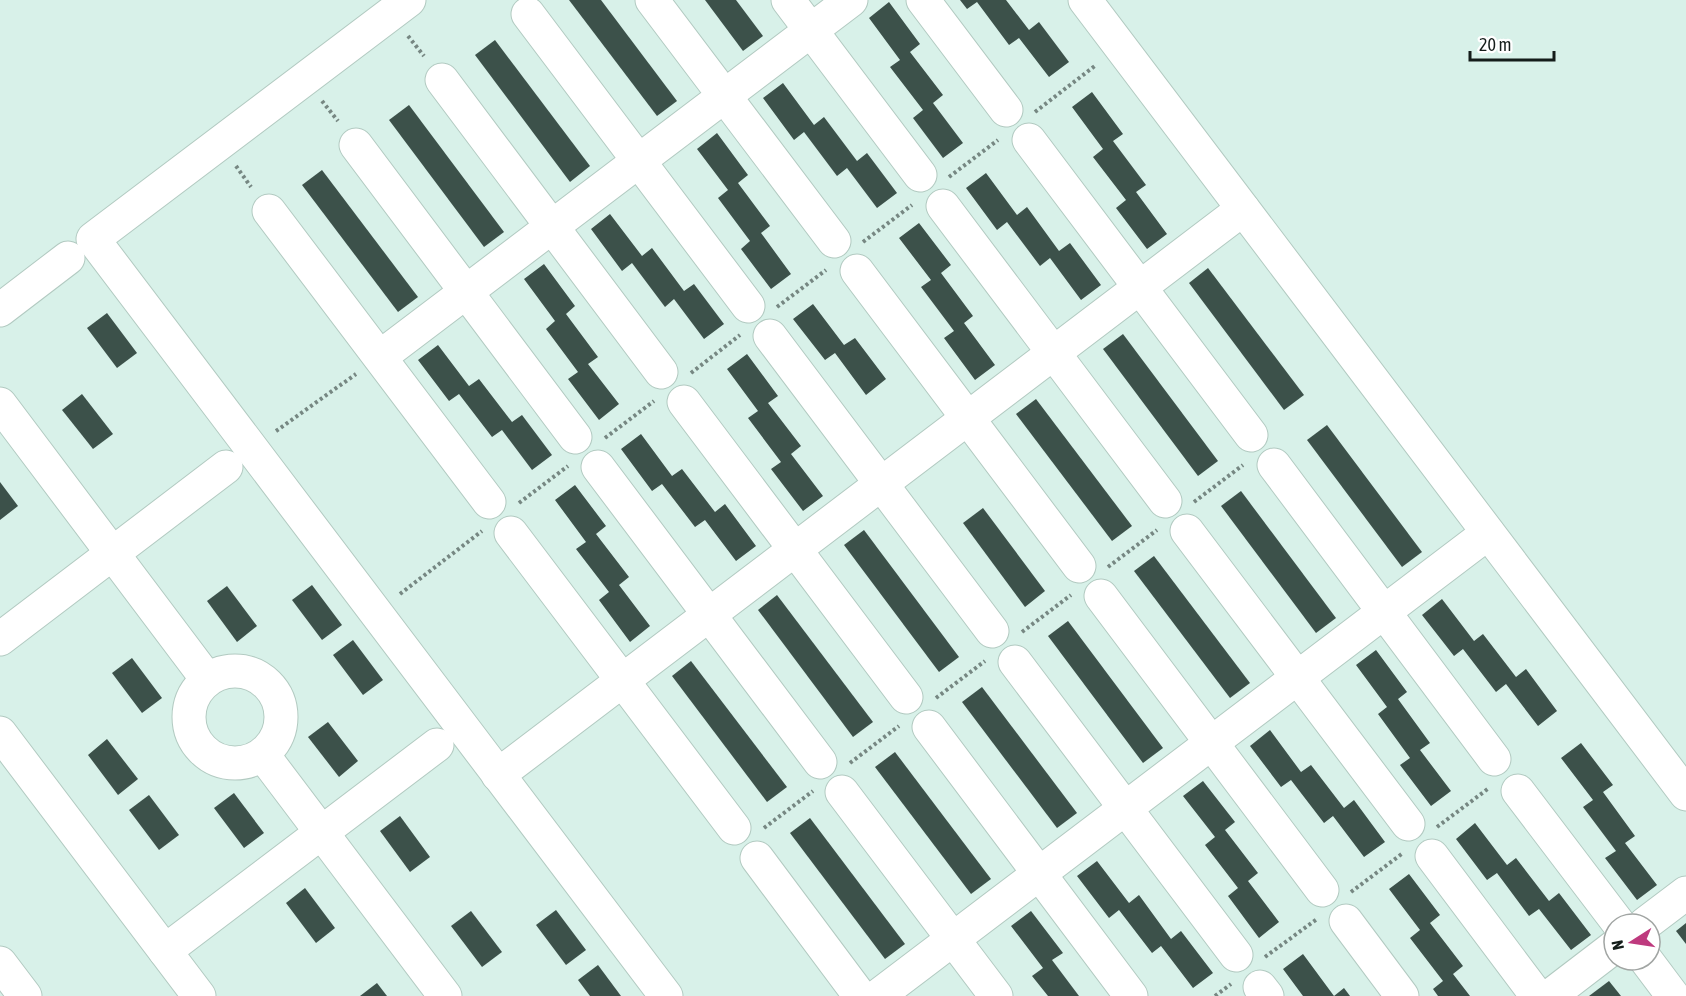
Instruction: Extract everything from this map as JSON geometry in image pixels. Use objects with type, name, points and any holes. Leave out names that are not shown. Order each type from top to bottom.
[{"type":"lane","points":[[652,0],[834,241]]},
{"type":"lane","points":[[788,0],[920,176]]},
{"type":"lane","points":[[380,357],[851,0]]},
{"type":"lane","points":[[923,0],[1006,110]]},
{"type":"lane","points":[[1084,0],[1686,794]]},
{"type":"lane","points":[[401,7],[93,239],[239,458],[498,775],[666,996]]},
{"type":"lane","points":[[528,14],[748,306]]},
{"type":"lane","points":[[442,80],[661,372]]},
{"type":"lane","points":[[1029,140],[1251,435]]},
{"type":"lane","points":[[356,145],[575,437]]},
{"type":"lane","points":[[942,206],[1165,501]]},
{"type":"lane","points":[[498,775],[1243,209]]},
{"type":"lane","points":[[269,211],[489,502]]},
{"type":"lane","points":[[0,310],[68,258]]},
{"type":"lane","points":[[856,271],[1079,566]]},
{"type":"lane","points":[[770,336],[992,632]]},
{"type":"lane","points":[[684,402],[906,697]]},
{"type":"lane","points":[[0,404],[207,680]]},
{"type":"lane","points":[[0,639],[239,458]]},
{"type":"lane","points":[[1274,465],[1504,777],[1610,912]]},
{"type":"lane","points":[[598,467],[820,762]]},
{"type":"lane","points":[[1187,531],[1537,996]]},
{"type":"lane","points":[[512,532],[734,828]]},
{"type":"lane","points":[[878,996],[1488,533]]},
{"type":"lane","points":[[1101,596],[1402,996]]},
{"type":"lane","points":[[1015,662],[1253,975]]},
{"type":"lane","points":[[242,670],[259,677],[273,689],[280,705],[282,724],[276,741],[263,755],[247,763],[229,764],[212,758],[198,746],[190,729],[189,711],[195,693],[207,680],[224,672],[242,670]]},
{"type":"lane","points":[[929,727],[1131,996]]},
{"type":"lane","points":[[0,733],[199,996]]},
{"type":"lane","points":[[165,951],[436,746]]},
{"type":"lane","points":[[263,755],[445,996]]},
{"type":"lane","points":[[842,792],[996,996]]},
{"type":"lane","points":[[757,858],[860,996]]},
{"type":"lane","points":[[1661,912],[1686,893]]},
{"type":"lane","points":[[1550,996],[1602,956]]},
{"type":"lane","points":[[0,963],[25,996]]},
{"type":"lane","points":[[1655,972],[1673,996]]},
{"type":"path","points":[[401,7],[442,80]]},
{"type":"path","points":[[306,79],[356,145]]},
{"type":"path","points":[[219,144],[269,211]]},
{"type":"path","points":[[239,458],[380,357]]},
{"type":"path","points":[[1215,996],[1253,975],[1334,905],[1504,777]]},
{"type":"building","points":[[569,0],[601,0],[677,101],[657,116]]},
{"type":"building","points":[[705,0],[736,0],[763,36],[743,51]]},
{"type":"building","points":[[960,0],[1006,0],[1029,30],[1039,22],[1069,62],[1049,77],[1019,38],[1009,45],[977,2],[967,9]]},
{"type":"building","points":[[889,2],[920,44],[910,52],[943,95],[933,103],[963,143],[943,158],[913,118],[923,110],[890,67],[900,60],[869,18]]},
{"type":"building","points":[[495,40],[590,166],[570,182],[475,55]]},
{"type":"building","points":[[783,83],[814,125],[824,117],[857,161],[867,153],[897,193],[877,208],[847,168],[837,176],[804,132],[794,140],[763,98]]},
{"type":"building","points":[[1092,92],[1123,134],[1113,141],[1146,185],[1136,192],[1167,234],[1147,249],[1116,208],[1126,200],[1093,157],[1103,149],[1072,107]]},
{"type":"building","points":[[409,105],[504,232],[484,247],[389,120]]},
{"type":"building","points":[[717,133],[748,175],[738,183],[770,226],[761,233],[791,274],[771,289],[741,249],[750,241],[718,198],[728,190],[697,149]]},
{"type":"building","points":[[322,170],[418,297],[398,312],[302,185]]},
{"type":"building","points":[[986,173],[1017,215],[1027,207],[1059,251],[1070,243],[1101,285],[1081,300],[1050,258],[1040,266],[1007,222],[997,230],[966,188]]},
{"type":"building","points":[[610,214],[642,256],[652,248],[684,291],[694,284],[724,324],[704,339],[674,299],[665,307],[632,263],[622,271],[591,229]]},
{"type":"building","points":[[919,223],[951,265],[941,273],[973,316],[964,323],[995,365],[975,380],[944,338],[954,331],[921,287],[931,280],[899,238]]},
{"type":"building","points":[[544,264],[575,306],[566,314],[598,357],[588,364],[619,404],[599,420],[568,379],[578,372],[546,329],[555,321],[524,279]]},
{"type":"building","points":[[1208,268],[1304,395],[1284,410],[1189,283]]},
{"type":"building","points":[[813,304],[844,345],[855,338],[886,379],[866,395],[835,353],[825,360],[793,319]]},
{"type":"building","points":[[107,313],[137,353],[117,368],[87,328]]},
{"type":"building","points":[[1123,334],[1218,461],[1198,476],[1103,349]]},
{"type":"building","points":[[438,345],[469,386],[479,379],[512,422],[522,415],[552,455],[532,470],[502,430],[492,437],[459,394],[449,401],[418,360]]},
{"type":"building","points":[[747,354],[778,396],[768,403],[801,446],[791,454],[823,496],[803,511],[771,469],[781,462],[748,418],[758,411],[727,369]]},
{"type":"building","points":[[82,394],[113,434],[93,449],[62,410]]},
{"type":"building","points":[[1036,399],[1132,526],[1112,541],[1016,414]]},
{"type":"building","points":[[1327,425],[1422,552],[1402,567],[1307,440]]},
{"type":"building","points":[[641,434],[672,476],[682,469],[715,512],[725,504],[756,546],[736,561],[705,520],[695,527],[662,484],[652,491],[621,449]]},
{"type":"building","points":[[0,482],[18,506],[0,520]]},
{"type":"building","points":[[575,485],[606,526],[596,534],[629,577],[619,585],[650,626],[630,642],[599,600],[609,592],[576,549],[586,542],[555,500]]},
{"type":"building","points":[[1241,491],[1336,618],[1316,633],[1221,506]]},
{"type":"building","points":[[983,508],[1045,591],[1025,607],[963,523]]},
{"type":"building","points":[[864,530],[959,657],[939,672],[844,545]]},
{"type":"building","points":[[1154,556],[1250,683],[1230,698],[1134,571]]},
{"type":"building","points":[[312,585],[342,625],[322,640],[292,600]]},
{"type":"building","points":[[227,586],[257,626],[237,642],[207,601]]},
{"type":"building","points":[[777,595],[873,722],[853,737],[758,610]]},
{"type":"building","points":[[1442,599],[1474,641],[1483,634],[1516,677],[1526,669],[1557,711],[1538,726],[1506,684],[1496,692],[1463,649],[1454,656],[1422,615]]},
{"type":"building","points":[[1068,621],[1163,748],[1143,763],[1048,636]]},
{"type":"building","points":[[353,640],[383,680],[363,695],[333,655]]},
{"type":"building","points":[[1376,650],[1407,692],[1398,699],[1430,743],[1420,750],[1451,791],[1431,806],[1400,765],[1410,758],[1378,714],[1387,707],[1356,665]]},
{"type":"building","points":[[132,658],[162,698],[142,713],[112,673]]},
{"type":"building","points":[[691,661],[787,787],[767,802],[672,676]]},
{"type":"building","points":[[982,687],[1077,813],[1057,828],[962,702]]},
{"type":"building","points":[[328,722],[358,761],[339,777],[308,737]]},
{"type":"building","points":[[1270,730],[1301,772],[1311,765],[1344,808],[1354,800],[1385,842],[1364,857],[1333,816],[1324,823],[1291,780],[1281,787],[1250,746]]},
{"type":"building","points":[[107,739],[138,779],[118,795],[88,755]]},
{"type":"building","points":[[1581,743],[1613,785],[1603,792],[1635,836],[1625,843],[1657,885],[1637,900],[1605,858],[1616,851],[1583,807],[1593,800],[1561,758]]},
{"type":"building","points":[[895,752],[991,879],[971,894],[875,767]]},
{"type":"building","points":[[1203,781],[1235,822],[1225,830],[1258,873],[1248,881],[1279,922],[1259,938],[1228,896],[1238,888],[1205,845],[1215,837],[1183,796]]},
{"type":"building","points":[[234,793],[264,833],[244,848],[214,808]]},
{"type":"building","points":[[149,795],[179,835],[159,850],[129,810]]},
{"type":"building","points":[[400,816],[430,857],[410,872],[380,831]]},
{"type":"building","points":[[810,818],[905,944],[885,959],[790,833]]},
{"type":"building","points":[[1475,823],[1507,865],[1516,858],[1549,901],[1559,893],[1591,935],[1571,950],[1539,909],[1529,916],[1497,873],[1487,880],[1456,839]]},
{"type":"building","points":[[1097,861],[1129,903],[1139,895],[1171,939],[1181,931],[1213,973],[1193,988],[1161,946],[1152,953],[1119,910],[1109,918],[1077,876]]},
{"type":"building","points":[[1409,874],[1440,915],[1430,923],[1463,966],[1453,974],[1470,996],[1438,996],[1433,989],[1443,981],[1410,938],[1420,930],[1389,889]]},
{"type":"building","points":[[305,888],[335,928],[316,943],[286,903]]},
{"type":"building","points":[[556,910],[586,950],[566,965],[536,925]]},
{"type":"building","points":[[471,911],[502,952],[482,967],[451,926]]},
{"type":"building","points":[[1031,911],[1063,953],[1052,960],[1079,996],[1048,996],[1032,976],[1043,968],[1011,926]]},
{"type":"building","points":[[1686,923],[1686,944],[1676,931]]},
{"type":"building","points":[[1303,954],[1334,996],[1303,996],[1283,969]]},
{"type":"building","points":[[598,965],[621,996],[590,996],[578,980]]},
{"type":"building","points":[[1609,981],[1621,996],[1589,996]]},
{"type":"building","points":[[377,983],[387,996],[360,996]]},
{"type":"building","points":[[1344,988],[1350,996],[1334,996]]}]
